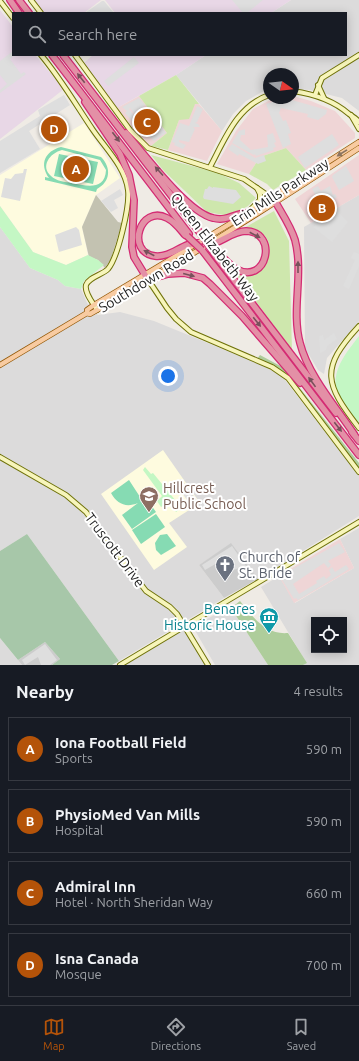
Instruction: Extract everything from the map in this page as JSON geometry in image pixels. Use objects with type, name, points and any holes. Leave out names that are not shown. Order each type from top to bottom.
[{"type":"highway","points":[[10,0],[19,12]]},
{"type":"highway","points":[[19,0],[28,12]]},
{"type":"highway","name":"Queen Elizabeth Way","points":[[53,56],[97,112],[188,235]]},
{"type":"highway","name":"Queen Elizabeth Way","points":[[63,56],[197,229],[208,258],[359,455]]},
{"type":"highway","points":[[83,96],[86,105],[120,154],[129,175],[134,200],[132,247],[134,257],[148,278],[168,274],[184,273],[202,278],[242,316],[317,400]]},
{"type":"highway","points":[[98,102],[188,203],[201,214],[211,218],[225,219],[248,213]]},
{"type":"highway","points":[[274,200],[291,230],[297,251],[297,329],[300,344],[306,360],[354,434]]},
{"type":"highway","points":[[188,235],[169,218],[157,215],[144,221],[139,230],[138,237],[144,250],[155,256],[165,255],[192,243],[202,244],[213,245],[234,234],[247,231],[263,240],[266,255],[261,266],[256,270],[246,272],[231,265],[216,253],[202,244],[188,235]]},
{"type":"highway","name":"Queen Elizabeth Way","points":[[216,253],[316,389],[359,442]]},
{"type":"main road","name":"Erin Mills Parkway","points":[[202,244],[248,213],[274,200],[359,142]]},
{"type":"main road","name":"Erin Mills Parkway","points":[[202,244],[359,148]]},
{"type":"main road","name":"Southdown Road","points":[[86,313],[90,314],[97,310],[202,244]]},
{"type":"main road","name":"Southdown Road","points":[[0,365],[86,313],[87,310],[94,305],[148,278]]},
{"type":"street","points":[[31,0],[40,12]]},
{"type":"street","points":[[0,1],[12,17]]},
{"type":"street","points":[[314,95],[322,78],[359,55]]},
{"type":"street","points":[[42,56],[65,86],[118,164],[128,188],[126,215],[113,260],[105,271],[89,281],[86,286],[86,290],[97,310]]},
{"type":"street","points":[[76,56],[130,130],[148,148],[248,180],[274,200]]},
{"type":"street","points":[[318,84],[318,89],[325,99]]},
{"type":"street","points":[[299,92],[314,95],[342,107],[351,115],[356,117],[359,122]]},
{"type":"street","points":[[210,167],[240,115],[253,102],[263,98]]},
{"type":"street","points":[[351,115],[359,129]]},
{"type":"street","points":[[248,180],[259,191],[260,197],[258,204],[248,213]]},
{"type":"street","points":[[148,278],[171,314],[191,332],[272,367],[284,375],[359,472]]},
{"type":"street","points":[[359,326],[334,356],[331,377],[335,394],[359,428]]},
{"type":"street","name":"Truscott Drive","points":[[0,457],[58,490],[79,505],[92,518],[146,591],[174,610],[208,665]]},
{"type":"street","points":[[120,665],[359,522]]},
{"type":"shaded area","points":[[32,0],[101,0],[85,12],[41,12]]},
{"type":"shaded area","points":[[105,0],[291,0],[273,12],[114,12]]},
{"type":"shaded area","points":[[232,0],[263,0],[248,12],[242,12]]},
{"type":"shaded area","points":[[291,0],[359,0],[359,111],[342,98],[310,90],[299,89],[299,68],[263,68],[263,92],[246,101],[233,114],[222,131],[176,75],[204,56],[347,56],[347,12],[273,12]]},
{"type":"shaded area","points":[[104,1],[113,12],[86,12]]},
{"type":"shaded area","points":[[0,10],[12,26],[12,56],[36,56],[64,89],[0,139]]},
{"type":"shaded area","points":[[12,52],[12,56],[14,56],[10,59],[21,74],[24,72],[26,74],[0,93],[0,90],[7,84],[0,75],[0,61]]},
{"type":"shaded area","points":[[92,56],[204,56],[176,75],[117,108],[84,66],[84,63]]},
{"type":"shaded area","points":[[134,57],[139,63],[108,86],[104,81]]},
{"type":"shaded area","points":[[64,95],[70,105],[29,131],[40,149],[0,173],[0,141],[40,116],[38,110]]},
{"type":"shaded area","points":[[139,96],[167,133],[151,146],[142,141],[117,108]]},
{"type":"shaded area","points":[[139,98],[145,105],[143,107],[144,109],[135,115],[130,108],[129,109],[135,116],[136,116],[138,121],[142,122],[139,125],[142,129],[144,127],[146,132],[153,134],[161,126],[166,133],[154,141],[150,137],[145,136],[125,113],[127,111],[122,107]]},
{"type":"shaded area","points":[[299,98],[311,101],[335,111],[355,133],[355,138],[306,170],[286,148],[260,157],[249,174],[217,164],[236,131],[253,109],[263,104],[299,104]]},
{"type":"shaded area","points":[[299,102],[327,110],[326,114],[318,120],[307,117],[308,114],[281,108],[279,113],[283,121],[286,120],[291,133],[288,134],[291,144],[283,148],[266,104],[299,104]]},
{"type":"shaded area","points":[[195,104],[199,104],[222,131],[207,161],[168,150],[179,120]]},
{"type":"shaded area","points":[[197,106],[203,109],[197,122],[195,123],[200,127],[193,127],[195,129],[189,142],[179,140],[179,142],[186,145],[183,149],[174,145],[175,143],[172,142],[180,123],[189,126]]},
{"type":"shaded area","points":[[84,123],[120,178],[96,195],[82,227],[88,255],[66,265],[33,252],[0,206],[0,175]]},
{"type":"shaded area","points":[[245,129],[245,135],[241,135],[240,140],[251,150],[268,147],[267,135],[273,133],[276,147],[273,148],[274,150],[256,156],[255,154],[254,155],[232,143],[239,131]]},
{"type":"shaded area","points":[[332,134],[339,145],[305,168],[298,157]]},
{"type":"shaded area","points":[[232,144],[255,158],[264,155],[266,161],[258,164],[239,154],[238,156],[228,149]]},
{"type":"shaded area","points":[[359,155],[359,195],[311,223],[295,199]]},
{"type":"shaded area","points":[[346,166],[354,181],[339,190],[332,177]]},
{"type":"shaded area","points":[[24,169],[27,169],[20,201],[1,197],[5,178],[11,179],[15,174],[23,173]]},
{"type":"shaded area","points":[[209,186],[213,188],[236,190],[241,197],[233,204],[204,199],[205,189]]},
{"type":"shaded area","points":[[318,186],[321,191],[330,186],[333,195],[335,194],[337,197],[322,206],[312,189]]},
{"type":"shaded area","points":[[120,189],[123,195],[114,200],[118,208],[111,212],[101,201]]},
{"type":"shaded area","points":[[96,195],[118,222],[122,223],[111,259],[105,268],[98,260],[89,257],[82,227]]},
{"type":"shaded area","points":[[359,195],[359,321],[327,358],[324,374],[318,370],[305,348],[304,227]]},
{"type":"shaded area","points":[[338,212],[348,222],[332,242],[313,227]]},
{"type":"shaded area","points":[[0,227],[30,268],[58,280],[65,286],[81,289],[87,303],[98,315],[120,312],[154,321],[259,364],[282,376],[359,476],[359,516],[258,579],[231,544],[199,565],[224,598],[119,661],[27,534],[0,551]],"holes":[[[162,451],[179,474],[169,523],[139,468]]]},
{"type":"shaded area","points":[[76,227],[79,230],[82,245],[59,252],[55,235]]},
{"type":"shaded area","points":[[354,252],[359,254],[359,266],[349,289],[343,286],[355,260],[351,258]]},
{"type":"shaded area","points":[[334,333],[337,339],[327,346],[326,350],[320,353],[319,336],[323,335],[324,340]]},
{"type":"shaded area","name":"Hillcrest Public School","points":[[163,450],[200,503],[169,523],[187,547],[154,570],[101,494]]},
{"type":"shaded area","points":[[181,479],[199,503],[192,507],[180,490],[183,487],[178,481]]},
{"type":"shaded area","points":[[359,528],[359,665],[303,665],[306,662],[261,587],[279,576],[295,603],[354,568],[340,539]]},
{"type":"shaded area","points":[[340,539],[354,568],[294,603],[279,576]]},
{"type":"shaded area","points":[[231,543],[258,579],[224,598],[199,565]]},
{"type":"shaded area","points":[[339,543],[345,552],[328,561],[331,565],[328,568],[324,563],[293,584],[299,594],[317,583],[316,581],[324,576],[326,579],[331,575],[329,570],[332,567],[335,572],[346,565],[349,569],[298,600],[296,598],[294,599],[281,578],[283,577],[282,575]]},
{"type":"shaded area","points":[[232,546],[246,566],[233,570],[224,559],[205,570],[202,565]]},
{"type":"shaded area","points":[[230,606],[268,665],[215,665],[193,627]]},
{"type":"shaded area","points":[[183,627],[206,665],[122,665]]},
{"type":"shaded area","points":[[0,638],[22,665],[0,665]]},
{"type":"shaded area","points":[[45,642],[60,659],[52,665],[22,665],[18,660]]},
{"type":"shaded area","points":[[45,644],[57,660],[50,665],[41,665],[38,657],[25,665],[22,660]]},
{"type":"green space","points":[[176,75],[199,104],[195,104],[189,119],[179,120],[168,150],[151,146],[167,133],[139,96]]},
{"type":"green space","points":[[61,147],[101,157],[105,161],[108,170],[105,183],[97,189],[96,192],[45,180],[45,177],[49,178],[44,168],[45,159],[55,149]],"holes":[[[62,150],[100,160],[106,170],[105,177],[94,186],[58,180],[53,178],[46,168],[46,164],[50,157]]]},
{"type":"green space","points":[[286,148],[306,170],[273,190],[267,184],[249,174],[260,157]]},
{"type":"green space","points":[[59,154],[98,162],[93,184],[54,176]]},
{"type":"green space","points":[[151,155],[218,173],[239,183],[256,198],[248,206],[230,216],[207,212],[164,171]]},
{"type":"green space","points":[[0,206],[33,252],[66,265],[88,255],[104,265],[84,281],[81,289],[65,286],[58,280],[30,268],[0,227]]},
{"type":"green space","points":[[274,211],[289,241],[292,350],[235,273],[248,275],[263,269],[269,255],[268,240],[260,232],[244,228]]},
{"type":"green space","points":[[359,336],[359,425],[338,394],[336,378],[341,363]]},
{"type":"green space","points":[[260,355],[284,368],[359,463],[359,468],[286,375],[278,369],[257,359]]},
{"type":"green space","points":[[145,467],[151,474],[153,473],[180,506],[187,501],[188,503],[176,512],[170,501],[161,507],[157,501],[162,496],[143,470]]},
{"type":"green space","points":[[129,480],[142,500],[140,502],[146,498],[156,512],[132,529],[122,515],[138,503],[130,505],[122,504],[113,497],[111,493]]},
{"type":"green space","points":[[156,514],[165,527],[141,544],[132,530]]},
{"type":"green space","points":[[27,534],[119,661],[112,665],[52,665],[60,659],[45,642],[18,660],[0,638],[0,551]]},
{"type":"green space","points":[[167,534],[176,546],[161,555],[156,550],[155,543],[160,535]]},
{"type":"green space","points":[[240,601],[255,619],[266,628],[280,633],[288,633],[307,663],[303,665],[268,665],[231,608]]},
{"type":"place","name":"Admiral Inn","points":[[147,122]]},
{"type":"place","name":"Isna Canada","points":[[54,129]]},
{"type":"place","name":"Iona Football Field","points":[[76,169]]},
{"type":"place","name":"PhysioMed Van Mills","points":[[322,208]]},
{"type":"place","name":"Hillcrest Public School","points":[[149,513]]},
{"type":"place","name":"Church of St. Bride","points":[[225,582]]},
{"type":"place","name":"Benares Historic House","points":[[269,634]]}]
